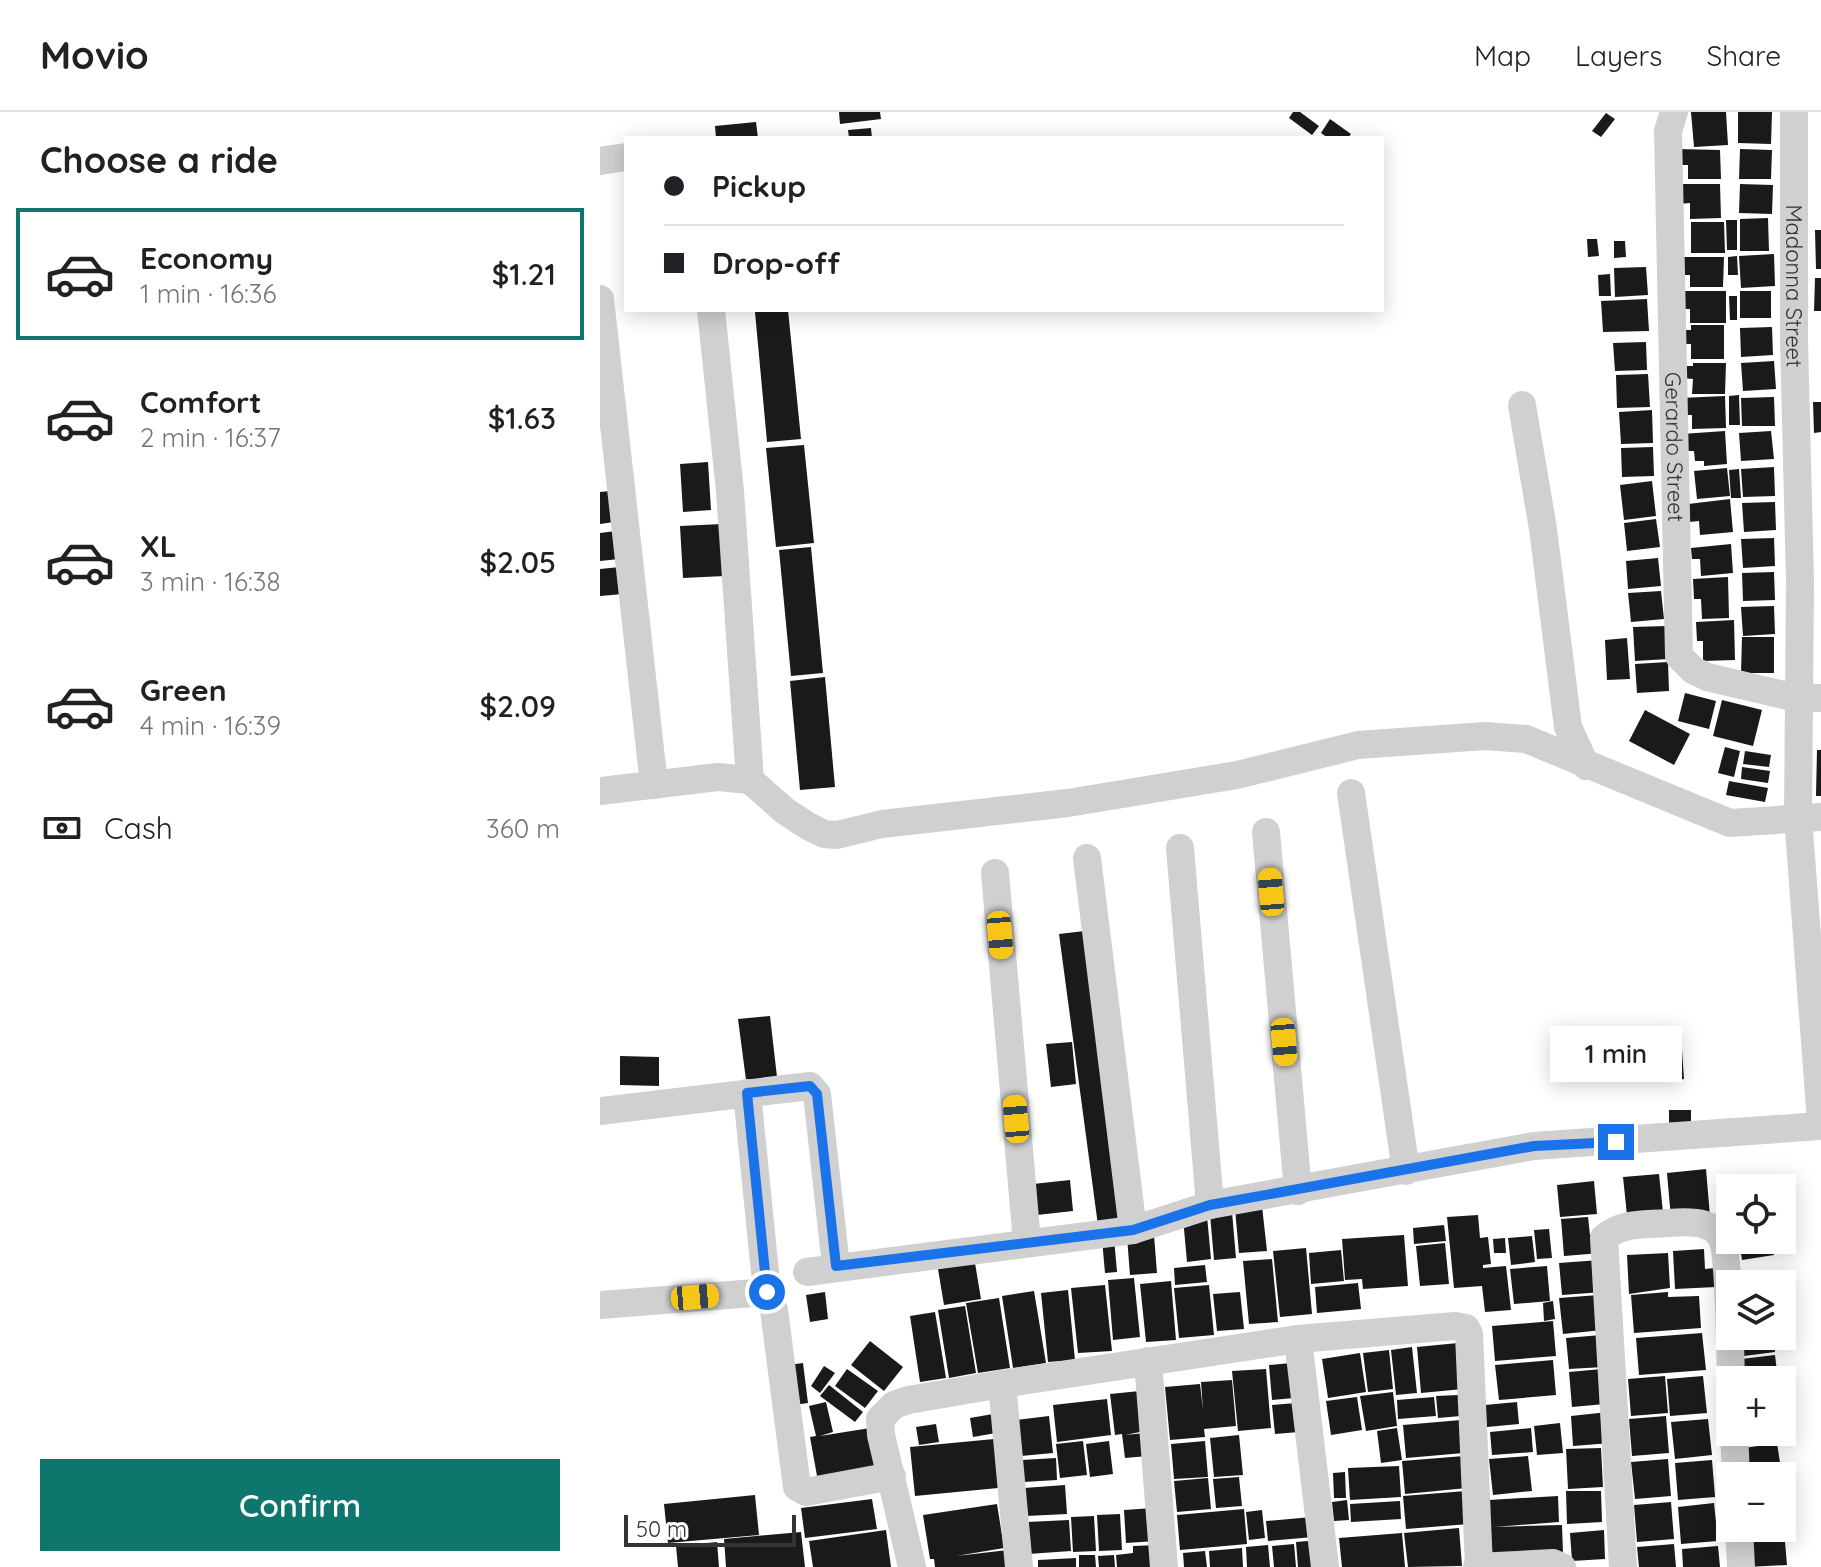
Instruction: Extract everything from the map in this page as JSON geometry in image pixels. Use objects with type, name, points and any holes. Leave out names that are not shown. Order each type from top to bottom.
[{"type":"street","name":"Gerardo Street","points":[[1674,112],[1668,131],[1679,656],[1693,670],[1707,677],[1809,698]]},
{"type":"street","name":"Madonna Street","points":[[1794,112],[1808,221],[1809,817],[1821,1124]]},
{"type":"street","points":[[600,161],[624,157]]},
{"type":"street","points":[[600,299],[654,785]]},
{"type":"street","points":[[711,312],[730,491],[750,780]]},
{"type":"street","points":[[1522,405],[1543,529],[1568,727],[1586,766]]},
{"type":"street","points":[[600,791],[718,777],[750,780],[796,819],[824,834],[837,835],[882,824],[1068,803],[1237,775],[1358,745],[1485,736],[1526,739],[1730,823],[1809,817]]},
{"type":"street","points":[[1351,793],[1406,1171]]},
{"type":"street","points":[[1266,832],[1298,1191]]},
{"type":"street","points":[[1180,848],[1210,1205]]},
{"type":"street","points":[[1087,858],[1133,1230]]},
{"type":"street","points":[[995,873],[1027,1242]]},
{"type":"street","points":[[600,1111],[810,1086],[817,1094],[836,1266]]},
{"type":"street","points":[[747,1093],[767,1292],[774,1310],[797,1487],[806,1492],[892,1476]]},
{"type":"street","points":[[807,1272],[1133,1230],[1210,1205],[1534,1146],[1821,1124]]},
{"type":"street","points":[[1623,1567],[1604,1238],[1617,1227],[1682,1222],[1710,1226],[1720,1234],[1725,1259],[1730,1366]]},
{"type":"street","points":[[600,1305],[767,1292]]},
{"type":"street","points":[[912,1567],[880,1419],[894,1405],[1002,1384],[1298,1339],[1466,1328],[1469,1334],[1478,1567],[1553,1563],[1562,1567]]},
{"type":"street","points":[[1298,1339],[1325,1567]]},
{"type":"street","points":[[1148,1361],[1164,1567]]},
{"type":"street","points":[[1002,1384],[1019,1567]]},
{"type":"street","points":[[1740,1542],[1741,1567]]},
{"type":"building","points":[[839,112],[880,112],[881,119],[840,124]]},
{"type":"building","points":[[1293,112],[1300,112],[1319,126],[1312,135],[1289,118]]},
{"type":"building","points":[[1691,112],[1726,112],[1728,145],[1694,147]]},
{"type":"building","points":[[1738,112],[1772,112],[1771,144],[1738,143]]},
{"type":"building","points":[[1606,113],[1615,119],[1601,137],[1592,131]]},
{"type":"building","points":[[1330,119],[1351,134],[1325,136],[1321,133]]},
{"type":"building","points":[[756,122],[758,136],[716,136],[715,126]]},
{"type":"building","points":[[871,128],[872,136],[849,136],[848,130]]},
{"type":"building","points":[[1677,149],[1720,150],[1721,179],[1688,179],[1688,165],[1678,165]]},
{"type":"building","points":[[1740,149],[1772,150],[1771,179],[1739,179]]},
{"type":"building","points":[[1678,184],[1720,184],[1721,218],[1690,219],[1690,203],[1678,204]]},
{"type":"building","points":[[1740,184],[1773,185],[1772,214],[1739,213]]},
{"type":"building","points":[[1768,218],[1769,251],[1740,251],[1740,219]]},
{"type":"building","points":[[1726,220],[1737,220],[1737,250],[1727,250]]},
{"type":"building","points":[[1691,222],[1724,222],[1725,253],[1691,253]]},
{"type":"building","points":[[1815,230],[1821,230],[1821,269],[1816,269]]},
{"type":"building","points":[[1587,239],[1597,239],[1599,256],[1588,257]]},
{"type":"building","points":[[1614,241],[1625,241],[1626,257],[1614,258]]},
{"type":"building","points":[[1774,254],[1775,286],[1741,288],[1739,256]]},
{"type":"building","points":[[1737,256],[1738,275],[1728,275],[1728,257]]},
{"type":"building","points":[[1677,257],[1724,257],[1723,287],[1690,287],[1690,275],[1676,275]]},
{"type":"building","points":[[1646,267],[1648,295],[1615,297],[1614,268]]},
{"type":"building","points":[[1610,274],[1611,296],[1599,296],[1598,275]]},
{"type":"building","points":[[1815,278],[1821,278],[1821,311],[1814,311]]},
{"type":"building","points":[[1678,291],[1726,291],[1726,323],[1690,323],[1690,309],[1678,309]]},
{"type":"building","points":[[1740,291],[1771,291],[1771,318],[1740,318]]},
{"type":"building","points":[[1729,296],[1737,296],[1737,320],[1730,320]]},
{"type":"building","points":[[1647,299],[1649,331],[1603,332],[1601,301]]},
{"type":"building","points":[[755,312],[788,312],[801,439],[767,442]]},
{"type":"building","points":[[1691,325],[1724,325],[1724,359],[1691,359],[1691,344],[1680,344],[1680,330],[1691,330]]},
{"type":"building","points":[[1772,327],[1773,355],[1741,357],[1740,328]]},
{"type":"building","points":[[1646,342],[1647,370],[1615,371],[1613,343]]},
{"type":"building","points":[[1774,361],[1776,389],[1743,391],[1741,363]]},
{"type":"building","points":[[1693,363],[1726,363],[1725,394],[1692,394],[1693,379],[1682,378],[1682,366],[1693,366]]},
{"type":"building","points":[[1648,374],[1650,407],[1617,408],[1616,375]]},
{"type":"building","points":[[1739,395],[1740,425],[1729,425],[1729,396]]},
{"type":"building","points":[[1725,396],[1726,428],[1692,429],[1692,415],[1680,415],[1680,398]]},
{"type":"building","points":[[1774,397],[1775,426],[1742,426],[1741,398]]},
{"type":"building","points":[[1813,402],[1821,402],[1821,432],[1814,433]]},
{"type":"building","points":[[1652,410],[1653,443],[1621,444],[1619,412]]},
{"type":"building","points":[[1725,431],[1727,464],[1704,466],[1704,461],[1695,461],[1694,451],[1684,451],[1682,434]]},
{"type":"building","points":[[1771,431],[1774,459],[1741,461],[1739,433]]},
{"type":"building","points":[[804,445],[814,543],[776,547],[766,448]]},
{"type":"building","points":[[1653,447],[1654,476],[1622,477],[1621,448]]},
{"type":"building","points":[[708,462],[711,510],[683,512],[680,464]]},
{"type":"building","points":[[1774,467],[1775,496],[1743,497],[1741,469]]},
{"type":"building","points":[[1727,468],[1730,496],[1697,499],[1694,471]]},
{"type":"building","points":[[1739,469],[1741,498],[1731,498],[1729,470]]},
{"type":"building","points":[[1652,481],[1656,516],[1624,520],[1620,485]]},
{"type":"building","points":[[610,491],[614,522],[600,524],[600,492]]},
{"type":"building","points":[[1730,499],[1733,532],[1700,535],[1699,521],[1689,522],[1688,504]]},
{"type":"building","points":[[1775,502],[1776,530],[1744,532],[1742,503]]},
{"type":"building","points":[[1656,519],[1660,547],[1627,551],[1624,523]]},
{"type":"building","points":[[722,524],[725,576],[683,578],[680,526]]},
{"type":"building","points":[[616,531],[619,559],[600,561],[600,533]]},
{"type":"building","points":[[1774,538],[1775,566],[1743,568],[1741,539]]},
{"type":"building","points":[[1731,544],[1733,573],[1701,576],[1700,559],[1692,559],[1691,548]]},
{"type":"building","points":[[811,547],[823,673],[791,676],[779,550]]},
{"type":"building","points":[[1658,558],[1661,586],[1628,589],[1626,561]]},
{"type":"building","points":[[620,567],[623,594],[600,596],[600,569]]},
{"type":"building","points":[[1774,572],[1775,600],[1743,601],[1742,573]]},
{"type":"building","points":[[1728,577],[1729,618],[1702,619],[1701,599],[1694,599],[1693,579]]},
{"type":"building","points":[[1661,591],[1664,619],[1631,622],[1628,593]]},
{"type":"building","points":[[1774,606],[1775,634],[1743,636],[1741,607]]},
{"type":"building","points":[[1734,620],[1735,660],[1703,661],[1703,641],[1697,641],[1696,622]]},
{"type":"building","points":[[1666,626],[1668,659],[1635,661],[1633,627]]},
{"type":"building","points":[[1742,637],[1774,637],[1774,673],[1741,673]]},
{"type":"building","points":[[1627,638],[1630,679],[1607,680],[1605,640]]},
{"type":"building","points":[[1668,662],[1669,691],[1637,693],[1635,664]]},
{"type":"building","points":[[825,677],[835,787],[800,790],[790,681]]},
{"type":"building","points":[[1685,693],[1716,701],[1709,729],[1678,721]]},
{"type":"building","points":[[1722,700],[1762,710],[1753,746],[1713,736]]},
{"type":"building","points":[[1645,710],[1690,734],[1674,765],[1629,741]]},
{"type":"building","points":[[1725,747],[1740,751],[1734,777],[1718,773]]},
{"type":"building","points":[[1817,750],[1821,750],[1821,796],[1816,796]]},
{"type":"building","points":[[1745,751],[1771,755],[1769,767],[1743,764]]},
{"type":"building","points":[[1742,767],[1770,771],[1768,783],[1741,779]]},
{"type":"building","points":[[1729,781],[1768,788],[1765,802],[1726,795]]},
{"type":"building","points":[[1093,930],[1132,1229],[1099,1233],[1059,934]]},
{"type":"building","points":[[770,1016],[777,1077],[746,1080],[738,1019]]},
{"type":"building","points":[[1072,1042],[1076,1084],[1051,1087],[1046,1044]]},
{"type":"building","points":[[1682,1050],[1684,1079],[1657,1082],[1655,1052]]},
{"type":"building","points":[[1647,1052],[1650,1080],[1626,1081],[1624,1055]]},
{"type":"building","points":[[620,1056],[659,1057],[659,1086],[620,1085]]},
{"type":"building","points":[[1669,1110],[1691,1110],[1691,1130],[1669,1130]]},
{"type":"building","points":[[1706,1169],[1710,1216],[1671,1219],[1667,1173]]},
{"type":"building","points":[[1659,1174],[1663,1212],[1627,1215],[1623,1177]]},
{"type":"building","points":[[1070,1180],[1073,1211],[1037,1215],[1033,1184]]},
{"type":"building","points":[[1594,1181],[1597,1214],[1560,1217],[1557,1185]]},
{"type":"building","points":[[1262,1206],[1267,1251],[1239,1253],[1235,1209]]},
{"type":"building","points":[[1232,1212],[1236,1258],[1214,1260],[1210,1214]]},
{"type":"building","points":[[1478,1215],[1480,1238],[1488,1237],[1491,1264],[1483,1265],[1483,1268],[1506,1266],[1511,1310],[1485,1312],[1482,1286],[1454,1288],[1447,1217]]},
{"type":"building","points":[[1207,1216],[1211,1259],[1187,1262],[1183,1218]]},
{"type":"building","points":[[1588,1217],[1590,1235],[1599,1234],[1601,1253],[1564,1256],[1561,1219]]},
{"type":"building","points":[[1444,1225],[1446,1241],[1414,1244],[1413,1228]]},
{"type":"building","points":[[1549,1229],[1552,1258],[1537,1259],[1534,1230]]},
{"type":"building","points":[[1154,1235],[1157,1273],[1130,1275],[1127,1237]]},
{"type":"building","points":[[1404,1235],[1408,1286],[1363,1289],[1362,1279],[1345,1280],[1342,1239]]},
{"type":"building","points":[[1532,1236],[1535,1262],[1511,1265],[1508,1238]]},
{"type":"building","points":[[1114,1238],[1117,1272],[1105,1273],[1102,1239]]},
{"type":"building","points":[[1505,1238],[1506,1253],[1494,1253],[1493,1239]]},
{"type":"building","points":[[1445,1243],[1449,1284],[1420,1286],[1416,1246]]},
{"type":"building","points":[[1306,1248],[1312,1314],[1280,1317],[1273,1251]]},
{"type":"building","points":[[1704,1249],[1705,1269],[1715,1268],[1716,1287],[1675,1289],[1673,1251]]},
{"type":"building","points":[[1341,1250],[1344,1281],[1311,1284],[1309,1253]]},
{"type":"building","points":[[1668,1253],[1670,1288],[1629,1294],[1627,1255]]},
{"type":"building","points":[[1741,1254],[1774,1254],[1774,1255],[1742,1260]]},
{"type":"building","points":[[1272,1259],[1278,1322],[1249,1324],[1243,1261]]},
{"type":"building","points":[[1600,1260],[1603,1292],[1562,1295],[1559,1263]]},
{"type":"building","points":[[975,1263],[981,1299],[944,1305],[938,1269]]},
{"type":"building","points":[[1205,1265],[1207,1282],[1175,1285],[1174,1268]]},
{"type":"building","points":[[1547,1266],[1550,1301],[1514,1304],[1510,1269]]},
{"type":"building","points":[[1134,1278],[1140,1337],[1113,1340],[1108,1280]]},
{"type":"building","points":[[1171,1281],[1176,1340],[1146,1342],[1140,1284]]},
{"type":"building","points":[[1358,1283],[1361,1309],[1317,1313],[1315,1287]]},
{"type":"building","points":[[1105,1285],[1112,1351],[1078,1353],[1071,1288]]},
{"type":"building","points":[[1209,1285],[1214,1335],[1179,1338],[1174,1288]]},
{"type":"building","points":[[1068,1290],[1075,1360],[1048,1362],[1041,1293]]},
{"type":"building","points":[[1034,1291],[1046,1363],[1013,1368],[1002,1296]]},
{"type":"building","points":[[825,1292],[828,1319],[810,1322],[806,1295]]},
{"type":"building","points":[[1240,1292],[1244,1329],[1217,1331],[1213,1294]]},
{"type":"building","points":[[1668,1292],[1668,1297],[1699,1296],[1701,1328],[1634,1333],[1631,1295]]},
{"type":"building","points":[[1599,1295],[1603,1330],[1563,1334],[1559,1298]]},
{"type":"building","points":[[999,1298],[1010,1368],[978,1373],[966,1303]]},
{"type":"building","points":[[1553,1301],[1555,1319],[1544,1321],[1543,1303]]},
{"type":"building","points":[[965,1306],[976,1373],[949,1378],[938,1310]]},
{"type":"building","points":[[935,1312],[946,1378],[920,1382],[910,1316]]},
{"type":"building","points":[[1553,1321],[1556,1356],[1495,1361],[1492,1326]]},
{"type":"building","points":[[1702,1333],[1706,1370],[1639,1375],[1636,1338]]},
{"type":"building","points":[[1601,1335],[1604,1367],[1569,1369],[1566,1338]]},
{"type":"building","points":[[870,1341],[903,1367],[884,1391],[851,1365]]},
{"type":"building","points":[[1458,1343],[1463,1389],[1421,1393],[1417,1347]]},
{"type":"building","points":[[1412,1347],[1417,1393],[1396,1395],[1391,1350]]},
{"type":"building","points":[[1389,1350],[1393,1389],[1368,1392],[1363,1353]]},
{"type":"building","points":[[1735,1350],[1775,1350],[1775,1352],[1736,1357]]},
{"type":"building","points":[[1360,1353],[1366,1392],[1328,1398],[1322,1359]]},
{"type":"building","points":[[1775,1355],[1776,1366],[1734,1366],[1733,1360]]},
{"type":"building","points":[[1553,1360],[1556,1395],[1499,1400],[1495,1365]]},
{"type":"building","points":[[803,1363],[808,1403],[794,1405],[789,1365]]},
{"type":"building","points":[[1291,1363],[1294,1398],[1272,1400],[1269,1365]]},
{"type":"building","points":[[824,1366],[835,1373],[820,1393],[811,1386]]},
{"type":"building","points":[[847,1369],[878,1391],[865,1408],[835,1386]]},
{"type":"building","points":[[1266,1369],[1271,1428],[1238,1431],[1232,1371]]},
{"type":"building","points":[[1602,1369],[1605,1404],[1572,1407],[1569,1372]]},
{"type":"building","points":[[1665,1376],[1668,1413],[1631,1416],[1628,1379]]},
{"type":"building","points":[[1703,1376],[1707,1413],[1670,1416],[1667,1379]]},
{"type":"building","points":[[1232,1380],[1236,1426],[1204,1429],[1205,1437],[1170,1440],[1165,1387],[1200,1384],[1203,1410],[1201,1382]]},
{"type":"building","points":[[829,1385],[863,1412],[855,1422],[820,1396]]},
{"type":"building","points":[[1140,1391],[1145,1431],[1125,1435],[1145,1433],[1148,1456],[1125,1458],[1122,1434],[1115,1435],[1110,1394]]},
{"type":"building","points":[[1393,1392],[1397,1426],[1366,1431],[1360,1396]]},
{"type":"building","points":[[1459,1395],[1461,1416],[1438,1418],[1436,1396]]},
{"type":"building","points":[[1357,1397],[1362,1430],[1331,1435],[1326,1401]]},
{"type":"building","points":[[1434,1397],[1436,1416],[1398,1419],[1397,1400]]},
{"type":"building","points":[[1107,1399],[1111,1435],[1057,1442],[1053,1405]]},
{"type":"building","points":[[826,1402],[833,1432],[820,1436],[870,1428],[878,1478],[819,1487],[810,1437],[816,1436],[809,1406]]},
{"type":"building","points":[[1517,1402],[1519,1424],[1487,1427],[1485,1405]]},
{"type":"building","points":[[1296,1403],[1299,1432],[1275,1434],[1272,1405]]},
{"type":"building","points":[[1608,1412],[1611,1443],[1573,1446],[1571,1416]]},
{"type":"building","points":[[993,1414],[996,1433],[973,1437],[970,1418]]},
{"type":"building","points":[[1049,1416],[1053,1453],[1021,1456],[1016,1420]]},
{"type":"building","points":[[1666,1416],[1669,1453],[1632,1456],[1629,1419]]},
{"type":"building","points":[[1708,1419],[1712,1455],[1675,1459],[1671,1422]]},
{"type":"building","points":[[1461,1420],[1464,1453],[1406,1458],[1403,1425]]},
{"type":"building","points":[[1560,1423],[1563,1453],[1537,1455],[1534,1426]]},
{"type":"building","points":[[936,1424],[939,1442],[919,1445],[916,1427]]},
{"type":"building","points":[[1397,1428],[1402,1460],[1381,1463],[1377,1431]]},
{"type":"building","points":[[1531,1428],[1533,1452],[1492,1455],[1490,1432]]},
{"type":"building","points":[[1239,1435],[1243,1475],[1214,1477],[1210,1438]]},
{"type":"building","points":[[994,1439],[998,1488],[915,1496],[910,1447]]},
{"type":"building","points":[[1083,1441],[1087,1475],[1060,1478],[1056,1444]]},
{"type":"building","points":[[1109,1441],[1113,1474],[1090,1477],[1086,1444]]},
{"type":"building","points":[[1205,1441],[1208,1477],[1174,1479],[1171,1444]]},
{"type":"building","points":[[1777,1446],[1780,1462],[1739,1462],[1737,1449]]},
{"type":"building","points":[[1601,1448],[1603,1487],[1568,1489],[1566,1449]]},
{"type":"building","points":[[1464,1456],[1467,1488],[1405,1494],[1402,1461]]},
{"type":"building","points":[[1528,1456],[1532,1491],[1493,1495],[1489,1459]]},
{"type":"building","points":[[1056,1458],[1057,1480],[1023,1482],[1022,1460]]},
{"type":"building","points":[[1668,1459],[1671,1496],[1635,1499],[1631,1462]]},
{"type":"building","points":[[1712,1460],[1715,1497],[1678,1500],[1675,1463]]},
{"type":"building","points":[[1399,1466],[1401,1497],[1350,1500],[1348,1468]]},
{"type":"building","points":[[1345,1472],[1346,1498],[1334,1498],[1333,1473]]},
{"type":"building","points":[[1239,1477],[1242,1506],[1216,1508],[1213,1479]]},
{"type":"building","points":[[1208,1478],[1211,1509],[1177,1512],[1174,1481]]},
{"type":"building","points":[[1065,1485],[1067,1514],[1026,1516],[1024,1488]]},
{"type":"building","points":[[1466,1491],[1469,1524],[1406,1529],[1403,1496]]},
{"type":"building","points":[[1566,1491],[1601,1491],[1602,1522],[1567,1524]]},
{"type":"building","points":[[755,1495],[759,1535],[668,1543],[664,1504]]},
{"type":"building","points":[[1558,1496],[1559,1522],[1494,1527],[1562,1525],[1563,1554],[1484,1557],[1489,1500]]},
{"type":"building","points":[[872,1499],[877,1529],[805,1538],[801,1508]]},
{"type":"building","points":[[1347,1500],[1349,1520],[1334,1521],[1332,1502]]},
{"type":"building","points":[[1400,1501],[1401,1519],[1351,1522],[1350,1504]]},
{"type":"building","points":[[1671,1502],[1674,1539],[1637,1542],[1634,1505]]},
{"type":"building","points":[[1714,1503],[1716,1541],[1681,1544],[1678,1507]]},
{"type":"building","points":[[997,1504],[1004,1548],[956,1556],[1008,1550],[1011,1567],[935,1567],[934,1559],[930,1559],[923,1515]]},
{"type":"building","points":[[1153,1508],[1156,1541],[1126,1543],[1124,1510]]},
{"type":"building","points":[[1244,1509],[1247,1544],[1180,1550],[1177,1515]]},
{"type":"building","points":[[1262,1510],[1265,1538],[1249,1540],[1246,1512]]},
{"type":"building","points":[[1120,1514],[1122,1550],[1099,1551],[1097,1515]]},
{"type":"building","points":[[1094,1516],[1096,1551],[1073,1552],[1071,1517]]},
{"type":"building","points":[[1312,1517],[1314,1537],[1268,1541],[1266,1521]]},
{"type":"building","points":[[1069,1520],[1071,1551],[1028,1554],[1027,1522]]},
{"type":"building","points":[[1459,1528],[1462,1566],[1408,1567],[1404,1533]]},
{"type":"building","points":[[886,1530],[891,1567],[813,1567],[809,1541]]},
{"type":"building","points":[[1604,1530],[1605,1559],[1572,1561],[1570,1533]]},
{"type":"building","points":[[801,1532],[805,1567],[726,1567],[724,1539]]},
{"type":"building","points":[[1402,1533],[1405,1567],[1342,1567],[1339,1538]]},
{"type":"building","points":[[1319,1540],[1321,1567],[1298,1567],[1296,1542]]},
{"type":"building","points":[[717,1542],[719,1567],[678,1567],[676,1546]]},
{"type":"building","points":[[1745,1542],[1785,1542],[1787,1565],[1748,1567]]},
{"type":"building","points":[[1294,1544],[1296,1567],[1274,1567],[1272,1546]]},
{"type":"building","points":[[1674,1544],[1676,1567],[1639,1567],[1637,1547]]},
{"type":"building","points":[[1158,1545],[1159,1567],[1117,1567],[1116,1555],[1133,1553],[1133,1546]]},
{"type":"building","points":[[1268,1545],[1270,1567],[1247,1567],[1246,1547]]},
{"type":"building","points":[[1718,1546],[1720,1567],[1683,1567],[1682,1549]]},
{"type":"building","points":[[1242,1548],[1243,1567],[1210,1567],[1209,1551]]},
{"type":"building","points":[[1205,1551],[1207,1567],[1184,1567],[1183,1553]]},
{"type":"building","points":[[1079,1555],[1095,1555],[1096,1567],[1079,1567]]},
{"type":"building","points":[[1114,1555],[1115,1567],[1099,1567],[1098,1556]]},
{"type":"building","points":[[1076,1558],[1076,1567],[1038,1567],[1038,1560]]},
{"type":"route","points":[[767,1292],[747,1093],[810,1086],[817,1094],[836,1266],[1133,1230],[1210,1205],[1534,1146],[1616,1142]]}]
